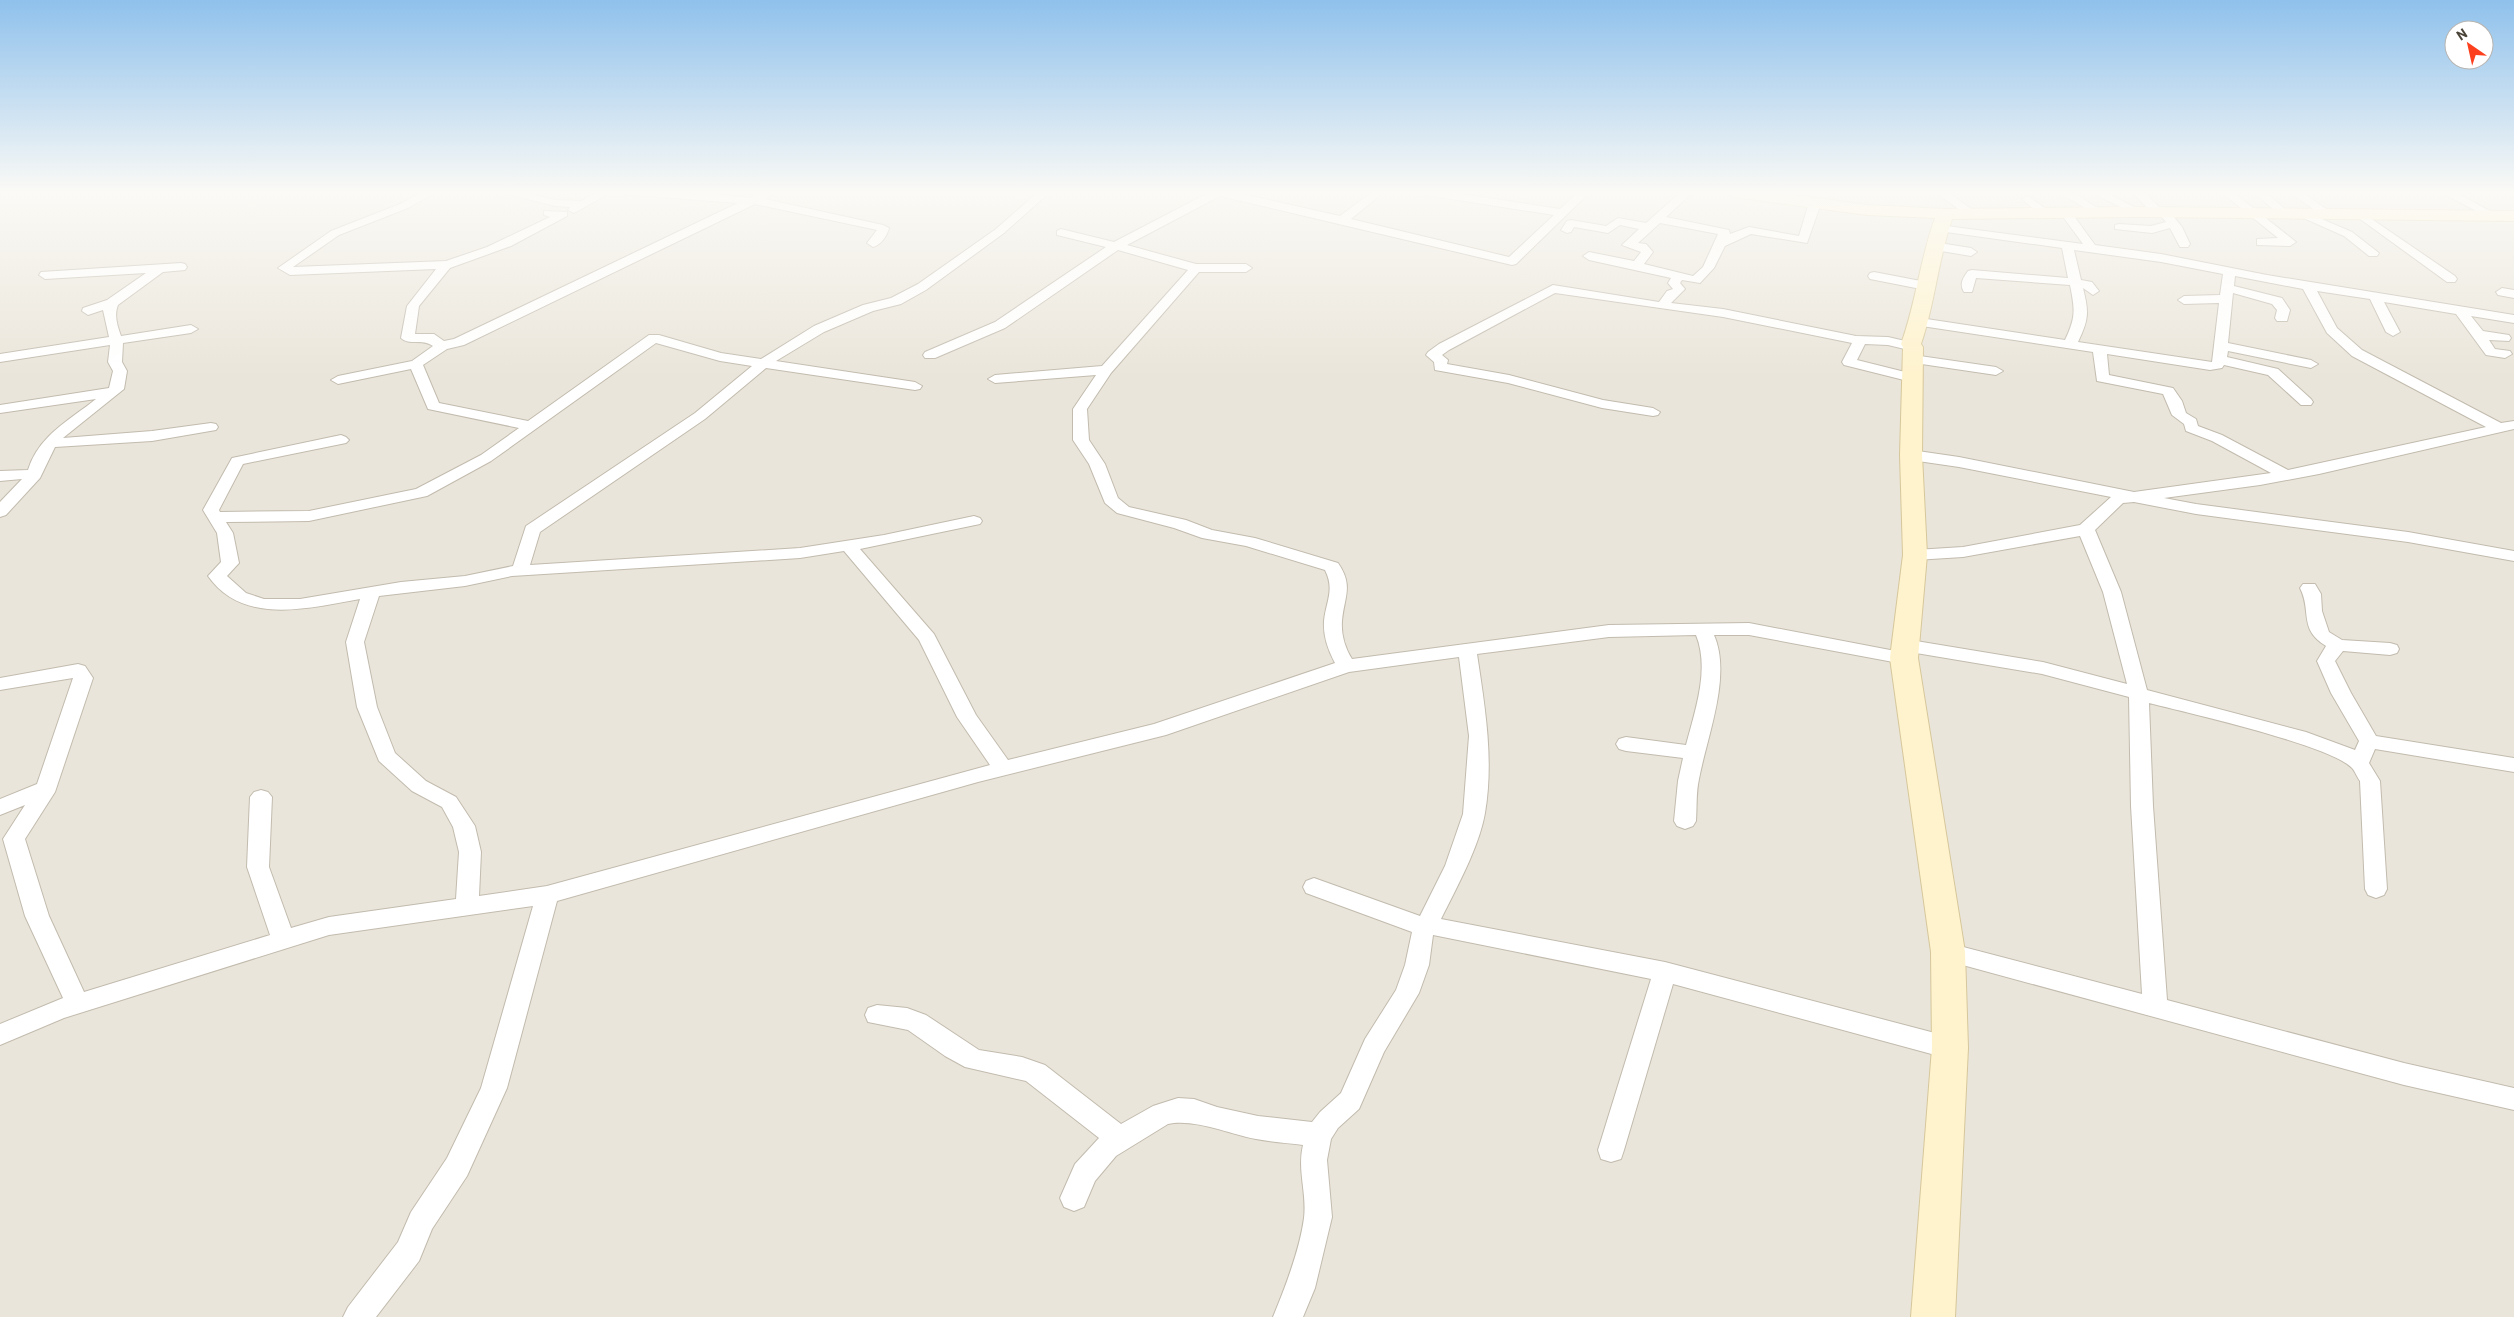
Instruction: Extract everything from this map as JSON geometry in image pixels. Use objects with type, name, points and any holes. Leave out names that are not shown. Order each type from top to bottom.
[{"type":"street","points":[[308,253],[287,269],[446,265],[472,259],[485,253]]},
{"type":"street","points":[[338,380],[416,364],[442,346],[459,342],[642,253]]},
{"type":"street","points":[[520,570],[532,530],[700,416],[764,363],[819,329],[868,308],[896,301],[922,287],[968,253]]},
{"type":"street","points":[[930,355],[1000,325],[1105,253]]},
{"type":"street","points":[[1143,253],[1196,268],[1246,268]]},
{"type":"street","points":[[1481,253],[1512,261],[1520,253]]},
{"type":"street","points":[[1646,253],[1637,265],[1589,256],[1696,280],[1709,267],[1714,253]]},
{"type":"street","points":[[1934,1317],[1950,1048],[1948,952],[1904,651],[1915,555],[1911,455],[1914,352],[1926,286],[1936,253]]},
{"type":"street","points":[[2069,253],[2082,312],[2080,323],[2069,346]]},
{"type":"street","points":[[2125,253],[2514,319]]},
{"type":"street","points":[[2415,253],[2451,279]]},
{"type":"street","points":[[442,346],[429,337],[408,338],[408,324],[412,306],[446,265]]},
{"type":"street","points":[[45,275],[181,267]]},
{"type":"street","points":[[1196,268],[1106,370],[1080,408],[1081,440],[1097,464],[1119,516],[1180,524],[1208,534],[1248,542],[1332,567],[1338,581],[1337,607],[1333,621],[1336,648],[1346,666]]},
{"type":"street","points":[[1646,268],[1679,276],[1674,283],[1679,289],[1671,294],[1662,306]]},
{"type":"street","points":[[88,311],[112,303],[153,276],[159,269]]},
{"type":"street","points":[[1861,340],[1849,362],[1914,352],[2069,346],[2210,366],[2217,365],[2220,360],[2229,271]]},
{"type":"street","points":[[1968,289],[1968,280],[1972,274],[2075,282],[2088,285],[2093,290]]},
{"type":"street","points":[[1874,276],[1926,286]]},
{"type":"street","points":[[2345,292],[2344,283],[2359,283]]},
{"type":"street","points":[[2307,285],[2332,330],[2357,353],[2507,426]]},
{"type":"street","points":[[1653,412],[1602,404],[1509,379],[1440,368],[1441,360],[1433,355],[1444,347],[1553,289],[1662,306],[1723,313],[1861,340],[1888,341],[1914,352],[1996,371]]},
{"type":"street","points":[[2184,300],[2226,294],[2277,301],[2284,310],[2282,318]]},
{"type":"street","points":[[2447,294],[2457,310],[2491,352],[2505,354]]},
{"type":"street","points":[[2375,297],[2393,332]]},
{"type":"street","points":[[848,300],[868,308]]},
{"type":"street","points":[[0,512],[34,475],[38,462],[50,443],[63,429],[116,389],[120,371],[116,362],[117,340],[111,333],[112,322],[108,313],[112,303]]},
{"type":"street","points":[[0,358],[191,328]]},
{"type":"street","points":[[2478,335],[2504,338]]},
{"type":"street","points":[[216,517],[308,516],[421,493],[486,458],[654,338],[720,357],[915,386]]},
{"type":"street","points":[[2221,346],[2310,364]]},
{"type":"street","points":[[2100,351],[2102,378],[2168,391],[2175,401],[2179,415],[2191,422],[2191,428],[2195,431],[2217,438],[2286,475]]},
{"type":"street","points":[[2220,360],[2274,372],[2306,402]]},
{"type":"street","points":[[416,364],[433,406],[532,426]]},
{"type":"street","points":[[995,380],[1106,370]]},
{"type":"street","points":[[0,409],[113,392]]},
{"type":"street","points":[[1915,555],[1963,552],[2026,539],[2059,536],[2086,529],[2118,499],[2286,475],[2353,462],[2507,426]]},
{"type":"street","points":[[50,443],[152,436],[211,428]]},
{"type":"street","points":[[341,440],[237,460],[211,510],[226,534],[230,563],[217,576],[240,597],[263,604],[300,604],[371,592],[465,581],[520,570],[800,553],[848,546],[974,521]]},
{"type":"street","points":[[1911,455],[2037,477],[2134,498],[2218,513],[2408,537],[2514,556]]},
{"type":"street","points":[[0,476],[34,475]]},
{"type":"street","points":[[2086,529],[2112,592],[2119,624],[2136,678],[2140,706],[2142,806],[2155,1007]]},
{"type":"street","points":[[848,546],[926,638],[967,717],[1003,768]]},
{"type":"street","points":[[2309,588],[2312,594],[2313,611],[2321,635],[2338,645],[2390,649]]},
{"type":"street","points":[[371,592],[355,642],[367,707],[386,756],[419,786],[449,802],[464,826],[470,852],[467,906]]},
{"type":"street","points":[[0,1035],[78,1003],[329,926],[548,895],[1003,768],[1159,730],[1346,666],[1609,631],[1749,629],[2043,668],[2299,737],[2344,753],[2359,763],[2370,781],[2376,889]]},
{"type":"street","points":[[1685,821],[1688,781],[1709,691],[1711,649],[1703,630]]},
{"type":"street","points":[[2338,645],[2326,661],[2341,693],[2369,741],[2431,753],[2460,755],[2514,765]]},
{"type":"street","points":[[1288,1317],[1300,1288],[1318,1217],[1313,1160],[1319,1135],[1329,1120],[1350,1101],[1374,1047],[1407,992],[1417,965],[1422,934],[1459,858],[1474,814],[1479,736],[1467,650]]},
{"type":"street","points":[[0,684],[78,670],[83,678],[46,789],[14,839],[36,916],[78,1003]]},
{"type":"street","points":[[2359,763],[2369,741]]},
{"type":"street","points":[[1626,744],[1675,749],[1693,754]]},
{"type":"street","points":[[0,807],[46,789]]},
{"type":"street","points":[[260,797],[258,867],[284,940]]},
{"type":"street","points":[[1314,887],[1419,925],[1428,925],[1664,972],[1950,1048]]},
{"type":"street","points":[[358,1317],[409,1251],[421,1220],[456,1167],[494,1088],[531,950],[548,895]]},
{"type":"street","points":[[1948,952],[2404,1074],[2514,1099]]},
{"type":"street","points":[[1611,1150],[1664,972]]},
{"type":"street","points":[[877,1016],[898,1015],[919,1023],[930,1029],[942,1042],[980,1062],[1021,1067],[1038,1073],[1083,1108],[1119,1140]]},
{"type":"street","points":[[1074,1198],[1085,1174],[1107,1147],[1162,1114],[1178,1110],[1194,1111],[1217,1119],[1258,1128],[1319,1135]]},
{"type":"shaded area","points":[[0,253],[2514,253],[2514,1317],[0,1317]]}]
